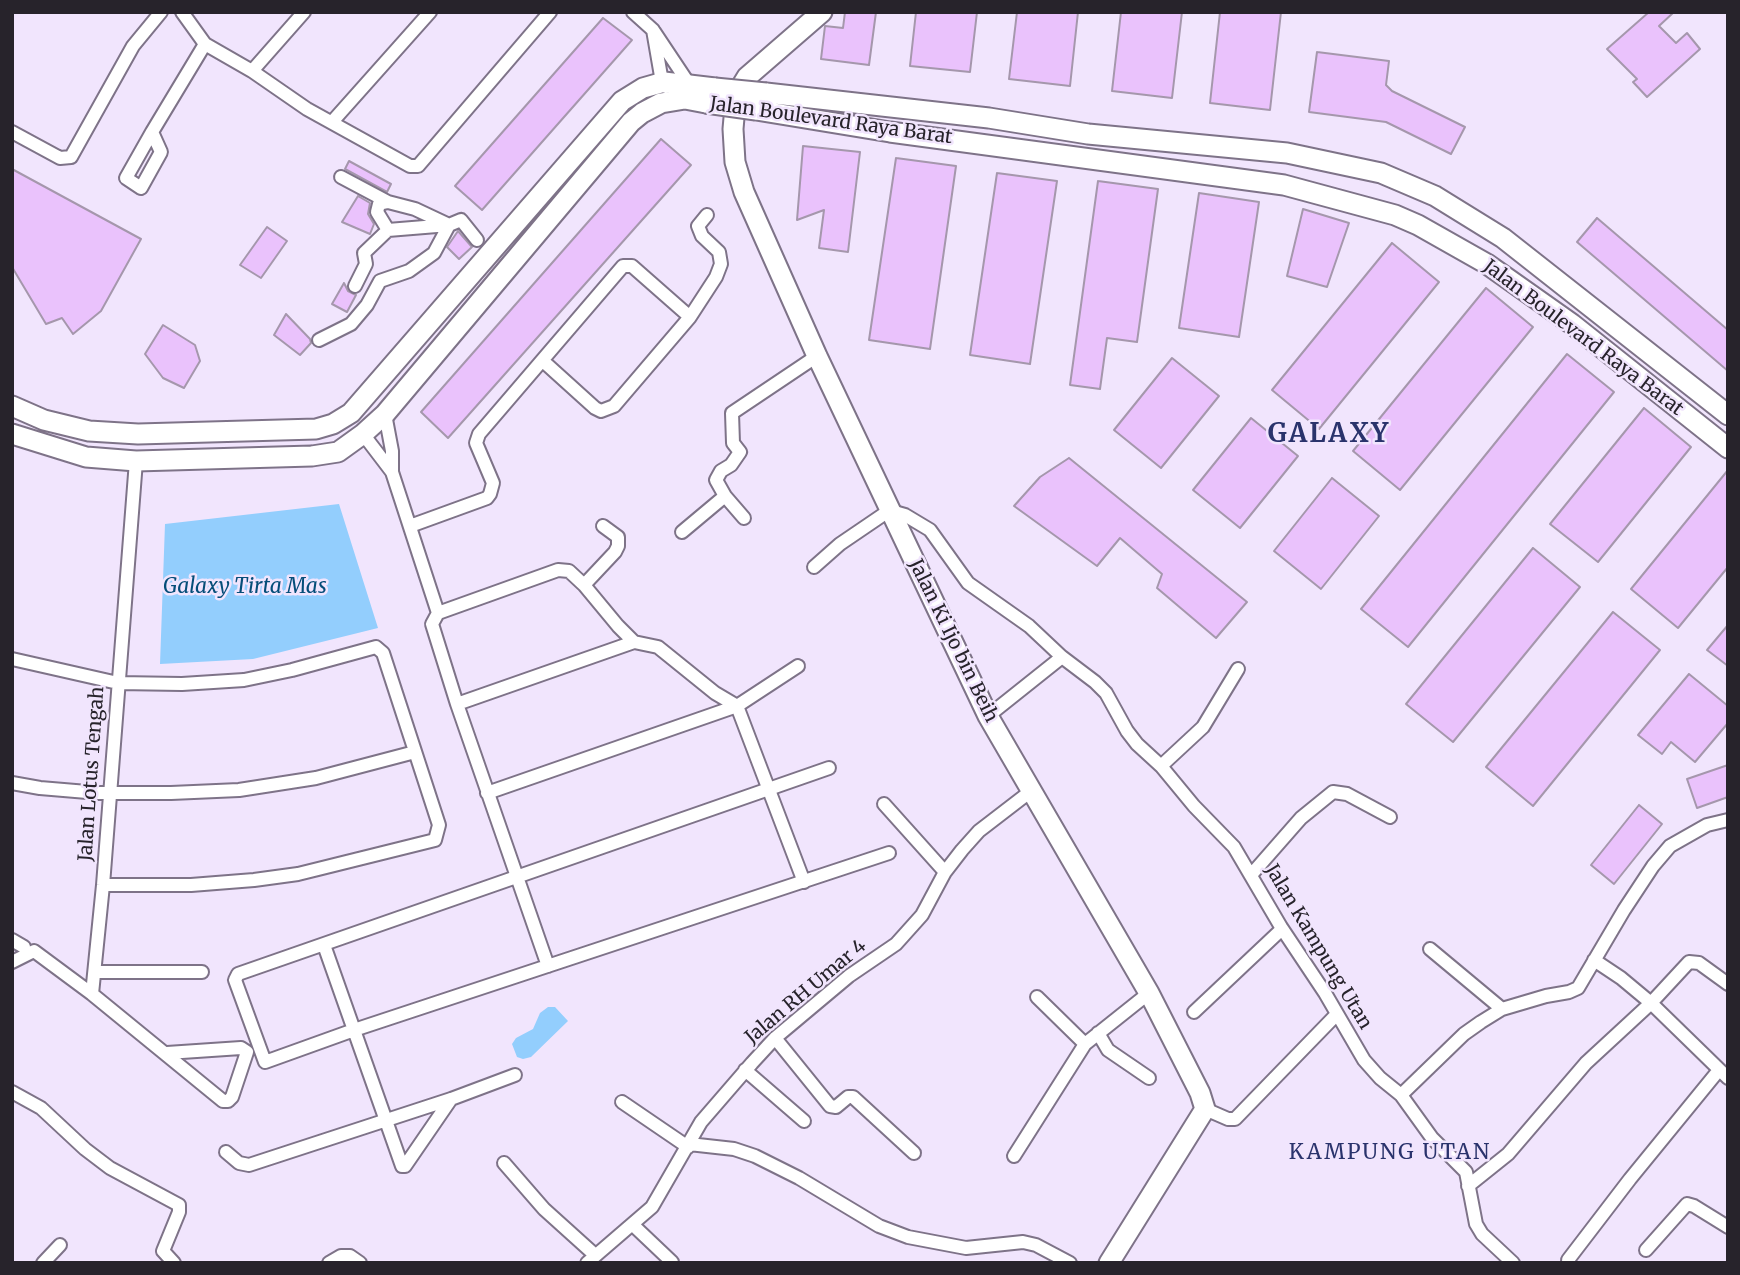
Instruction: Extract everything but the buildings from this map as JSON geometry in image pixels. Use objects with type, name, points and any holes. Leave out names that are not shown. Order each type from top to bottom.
[{"type":"main road","name":"Jalan Ki Ijo bin Beih","points":[[822,12],[747,77],[736,94],[733,128],[735,162],[744,192],[817,356],[988,716],[1149,993],[1200,1093],[1205,1109]]},
{"type":"main road","name":"Jalan Boulevard Raya Barat","points":[[12,407],[44,420],[89,431],[138,434],[316,429],[333,424],[351,412],[622,101],[643,88],[662,82],[687,92],[710,95],[766,93],[828,99],[989,118],[1088,134],[1287,153],[1381,173],[1435,196],[1503,238],[1728,415]]},
{"type":"main road","name":"Jalan Boulevard Raya Barat","points":[[12,434],[86,457],[136,461],[312,456],[338,452],[384,414],[631,122],[642,113],[687,92]]},
{"type":"main road","name":"Jalan Boulevard Raya Barat","points":[[710,95],[756,110],[826,122],[1284,185],[1395,215],[1488,264],[1572,324],[1728,448]]},
{"type":"main road","points":[[826,122],[828,99]]},
{"type":"main road","points":[[1085,159],[1088,134]]},
{"type":"main road","points":[[515,224],[533,240]]},
{"type":"main road","points":[[1109,1263],[1205,1109]]},
{"type":"street","points":[[12,132],[60,158],[71,157],[133,46],[161,12]]},
{"type":"street","points":[[182,12],[205,44],[253,71],[307,109],[410,166],[418,166],[550,12]]},
{"type":"street","points":[[253,71],[304,12]]},
{"type":"street","points":[[332,122],[430,12]]},
{"type":"street","points":[[632,12],[653,30],[687,92]]},
{"type":"street","points":[[653,30],[662,82]]},
{"type":"street","points":[[152,132],[205,44]]},
{"type":"street","points":[[341,177],[388,202],[415,209],[449,225]]},
{"type":"street","points":[[388,202],[379,204],[377,212],[388,230]]},
{"type":"street","points":[[543,361],[595,408],[601,411],[614,406],[690,317],[722,264],[719,252],[699,232],[700,222],[707,215]]},
{"type":"street","points":[[355,286],[366,264],[364,253],[388,230],[449,225],[461,220],[477,240]]},
{"type":"street","points":[[320,340],[351,324],[367,305],[380,281],[409,271],[434,253],[449,225]]},
{"type":"street","points":[[410,526],[487,498],[493,483],[476,443],[477,437],[623,266],[632,265],[690,317]]},
{"type":"street","points":[[744,518],[725,496],[716,480],[720,471],[731,465],[740,452],[733,443],[732,413],[817,356]]},
{"type":"street","points":[[384,414],[393,451],[392,472]]},
{"type":"street","points":[[363,434],[392,472],[439,613]]},
{"type":"street","name":"Jalan Lotus Tengah","points":[[92,994],[136,461]]},
{"type":"street","points":[[682,532],[725,496]]},
{"type":"street","points":[[814,567],[840,544],[891,510]]},
{"type":"street","name":"Jalan Kampung Utan","points":[[891,510],[930,530],[968,583],[1029,626],[1062,657],[1095,682],[1106,693],[1127,731],[1234,847],[1364,1060],[1401,1095],[1432,1138],[1466,1172],[1476,1224],[1482,1234],[1513,1263]]},
{"type":"street","points":[[584,585],[618,546],[618,537],[603,526]]},
{"type":"street","points":[[548,966],[486,793],[432,624],[439,613],[558,569],[569,571],[584,585],[635,642],[657,647],[737,706],[804,882]]},
{"type":"street","points":[[457,704],[635,642]]},
{"type":"street","points":[[12,659],[118,683],[182,684],[244,680],[376,647],[383,653],[439,825],[435,840],[298,874],[254,880],[191,885],[103,885]]},
{"type":"street","points":[[988,716],[1062,657]]},
{"type":"street","points":[[486,793],[737,706],[797,666]]},
{"type":"street","points":[[1161,766],[1203,727],[1238,669]]},
{"type":"street","points":[[12,783],[40,788],[109,793],[204,792],[271,786],[364,767],[415,752]]},
{"type":"street","points":[[829,768],[238,974],[235,980],[265,1062],[889,853]]},
{"type":"street","name":"Jalan RH Umar 4","points":[[591,1259],[633,1225],[659,1198],[712,1107],[775,1038],[849,976],[896,944],[922,915],[946,872],[979,831],[1031,791]]},
{"type":"street","points":[[1251,874],[1301,818],[1333,792],[1347,794],[1390,817]]},
{"type":"street","points":[[884,804],[946,872]]},
{"type":"street","points":[[1401,1095],[1464,1034],[1502,1009],[1578,988],[1653,866],[1670,846],[1707,825],[1728,820]]},
{"type":"street","points":[[1194,1012],[1282,929]]},
{"type":"street","points":[[12,940],[92,994],[226,1102],[232,1097],[247,1052],[241,1048],[167,1053]]},
{"type":"street","points":[[324,945],[401,1165],[404,1166],[451,1099]]},
{"type":"street","points":[[12,962],[29,949]]},
{"type":"street","points":[[1430,949],[1502,1009]]},
{"type":"street","points":[[1568,1261],[1630,1178],[1723,1074],[1651,1003],[1594,960]]},
{"type":"street","points":[[1468,1186],[1508,1154],[1586,1063],[1651,1003],[1689,962],[1693,961],[1728,984]]},
{"type":"street","points":[[95,972],[202,972]]},
{"type":"street","points":[[1014,1156],[1086,1044],[1149,993]]},
{"type":"street","points":[[1037,998],[1086,1044]]},
{"type":"street","points":[[1205,1109],[1228,1119],[1235,1119],[1337,1014]]},
{"type":"street","points":[[1098,1033],[1108,1050],[1149,1078]]},
{"type":"street","points":[[775,1038],[830,1106],[836,1107],[848,1097],[853,1097],[914,1153]]},
{"type":"street","points":[[745,1070],[804,1121]]},
{"type":"street","points":[[226,1152],[239,1163],[249,1165],[451,1099],[515,1075]]},
{"type":"street","points":[[12,1092],[41,1108],[110,1168],[179,1205],[179,1212],[163,1251],[174,1263]]},
{"type":"street","points":[[622,1102],[688,1145],[734,1149],[755,1156],[799,1178],[879,1226],[908,1237],[966,1248],[1023,1242],[1037,1245],[1070,1263]]},
{"type":"street","points":[[504,1163],[591,1259]]},
{"type":"street","points":[[1646,1250],[1687,1204],[1728,1227]]},
{"type":"street","points":[[633,1225],[672,1262]]},
{"type":"street","points":[[43,1263],[60,1245]]},
{"type":"street","points":[[329,1263],[341,1256],[350,1256],[360,1263]]},
{"type":"water","name":"Galaxy Tirta Mas","points":[[339,504],[378,628],[253,659],[160,664],[165,524]]},
{"type":"water","points":[[548,1007],[555,1007],[568,1021],[531,1057],[517,1057],[512,1044],[516,1038],[533,1029],[540,1013]]},
{"type":"district","name":"GALAXY","points":[[1329,435]]},
{"type":"district","name":"KAMPUNG UTAN","points":[[1390,1153]]}]
